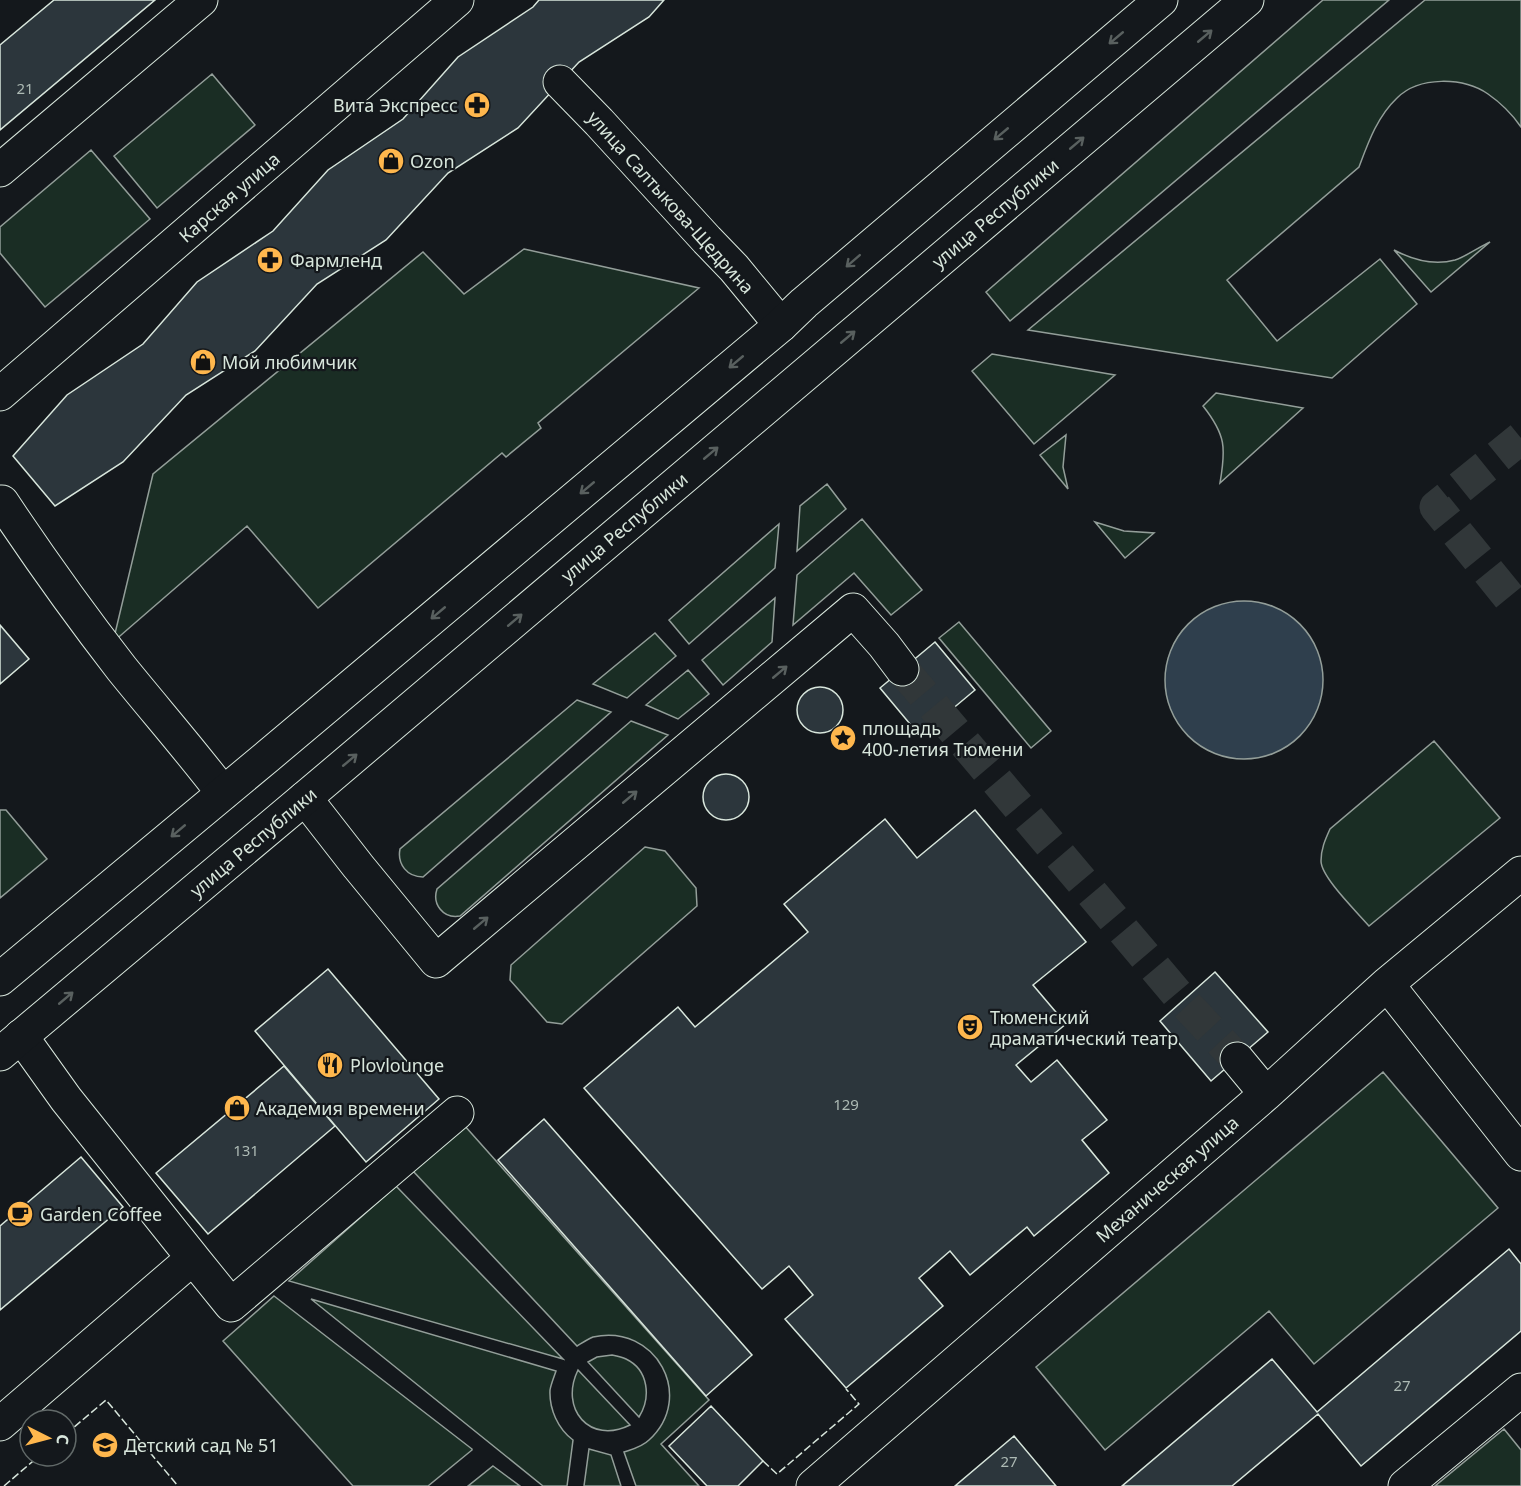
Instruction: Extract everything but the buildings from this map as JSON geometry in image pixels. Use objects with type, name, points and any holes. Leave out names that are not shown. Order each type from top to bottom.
[{"type":"main road","points":[[0,170],[201,0]]},
{"type":"main road","name":"Карская улица","points":[[0,394],[457,0]]},
{"type":"main road","points":[[0,979],[781,325],[944,183],[1161,0]]},
{"type":"main road","name":"улица Республики","points":[[10,1045],[306,798],[1247,0]]},
{"type":"main road","name":"улица Салтыкова-Щедрина","points":[[560,82],[734,268],[781,325]]},
{"type":"main road","points":[[1,501],[54,580],[223,793]]},
{"type":"main road","points":[[306,798],[436,961],[853,609],[902,669]]},
{"type":"main road","name":"Механическая улица","points":[[813,1486],[1266,1094],[1387,984],[1521,873]]},
{"type":"main road","points":[[1387,984],[1521,1154]]},
{"type":"main road","points":[[10,1045],[66,1099],[231,1305],[457,1113]]},
{"type":"main road","points":[[1237,1059],[1266,1094]]},
{"type":"main road","points":[[0,1424],[193,1258]]},
{"type":"main road","points":[[1405,1486],[1521,1390]]},
{"type":"green space","points":[[1323,0],[1389,0],[1010,321],[986,292]]},
{"type":"green space","points":[[1425,0],[1521,0],[1521,127],[1493,97],[1466,84],[1441,81],[1406,91],[1390,105],[1379,122],[1359,167],[1227,280],[1277,341],[1380,259],[1417,304],[1332,378],[1028,330]]},
{"type":"green space","points":[[212,74],[255,125],[157,208],[114,156]]},
{"type":"green space","points":[[91,150],[150,219],[45,307],[0,253],[0,227]]},
{"type":"green space","points":[[1490,242],[1431,292],[1394,250],[1416,259],[1447,262]]},
{"type":"green space","points":[[524,249],[699,288],[538,423],[541,428],[506,457],[502,453],[318,608],[247,526],[113,642],[153,474],[423,252],[464,294]]},
{"type":"green space","points":[[992,354],[1115,375],[1034,444],[972,371]]},
{"type":"green space","points":[[1216,393],[1303,408],[1220,483],[1223,460],[1222,442],[1216,425],[1203,406]]},
{"type":"green space","points":[[1066,435],[1063,467],[1068,489],[1040,455]]},
{"type":"green space","points":[[827,484],[846,509],[797,551],[800,506]]},
{"type":"green space","points":[[862,519],[922,590],[891,615],[854,573],[793,625],[797,575]]},
{"type":"green space","points":[[1095,522],[1124,531],[1154,533],[1125,558]]},
{"type":"green space","points":[[779,524],[775,568],[689,644],[669,620]]},
{"type":"green space","points":[[775,598],[772,642],[723,685],[702,660]]},
{"type":"green space","points":[[959,622],[1051,731],[1031,748],[939,638]]},
{"type":"green space","points":[[655,633],[676,656],[627,698],[593,684]]},
{"type":"green space","points":[[688,670],[709,694],[678,719],[646,705]]},
{"type":"green space","points":[[577,700],[611,712],[423,877],[412,875],[404,869],[399,855],[400,849]]},
{"type":"green space","points":[[631,721],[668,735],[460,916],[444,913],[436,900],[437,889]]},
{"type":"green space","points":[[1434,741],[1500,818],[1369,926],[1327,876],[1321,861],[1325,841],[1330,829]]},
{"type":"green space","points":[[0,810],[6,810],[47,859],[0,898]]},
{"type":"green space","points":[[645,847],[665,851],[696,888],[697,906],[562,1024],[547,1022],[510,980],[511,965]]},
{"type":"green space","points":[[1383,1072],[1498,1208],[1314,1364],[1269,1311],[1105,1450],[1036,1367]]},
{"type":"green space","points":[[464,1125],[709,1400],[661,1444],[699,1486],[636,1486],[624,1452],[649,1440],[663,1423],[669,1404],[669,1385],[662,1367],[651,1352],[635,1341],[615,1336],[593,1337],[577,1346],[413,1171]]},
{"type":"green space","points":[[396,1186],[563,1359],[289,1281]]},
{"type":"green space","points":[[274,1296],[472,1450],[428,1486],[353,1486],[223,1341]]},
{"type":"green space","points":[[311,1299],[556,1371],[550,1390],[551,1404],[559,1424],[573,1440],[567,1486],[543,1486]]},
{"type":"green space","points":[[612,1355],[634,1364],[643,1377],[646,1393],[643,1410],[639,1417],[588,1362],[597,1357]]},
{"type":"green space","points":[[578,1370],[630,1425],[616,1430],[602,1430],[591,1427],[582,1420],[572,1398],[573,1384]]},
{"type":"green space","points":[[1504,1429],[1521,1450],[1521,1486],[1435,1486]]},
{"type":"green space","points":[[589,1449],[611,1455],[621,1486],[584,1486]]},
{"type":"green space","points":[[493,1466],[520,1486],[468,1486]]},
{"type":"water","points":[[1244,601],[1274,607],[1300,624],[1317,650],[1323,680],[1317,710],[1300,736],[1274,753],[1244,759],[1214,753],[1188,736],[1171,710],[1165,680],[1171,650],[1188,624],[1214,607]]},
{"type":"tunnel","points":[[1509,597],[1436,507],[1521,438]]},
{"type":"tunnel","points":[[902,669],[1183,1001],[1237,1059]]},
{"type":"fence","points":[[763,1461],[777,1474],[859,1404],[846,1389]]},
{"type":"fence","points":[[78,1424],[106,1400],[178,1486]]},
{"type":"fence","points":[[4,1486],[25,1468]]},
{"type":"place","name":"Вита Экспресс","points":[[477,105]]},
{"type":"place","name":"Ozon","points":[[391,161]]},
{"type":"place","name":"Фармленд","points":[[270,260]]},
{"type":"place","name":"Мой любимчик","points":[[203,362]]},
{"type":"place","name":"площадь 400-летия Тюмени","points":[[843,738]]},
{"type":"place","name":"Тюменский драматический театр","points":[[970,1027]]},
{"type":"place","name":"Plovlounge","points":[[330,1065]]},
{"type":"place","name":"Академия времени","points":[[237,1108]]},
{"type":"place","name":"Garden Coffee","points":[[20,1214]]},
{"type":"place","name":"Детский сад № 51","points":[[105,1445]]}]
